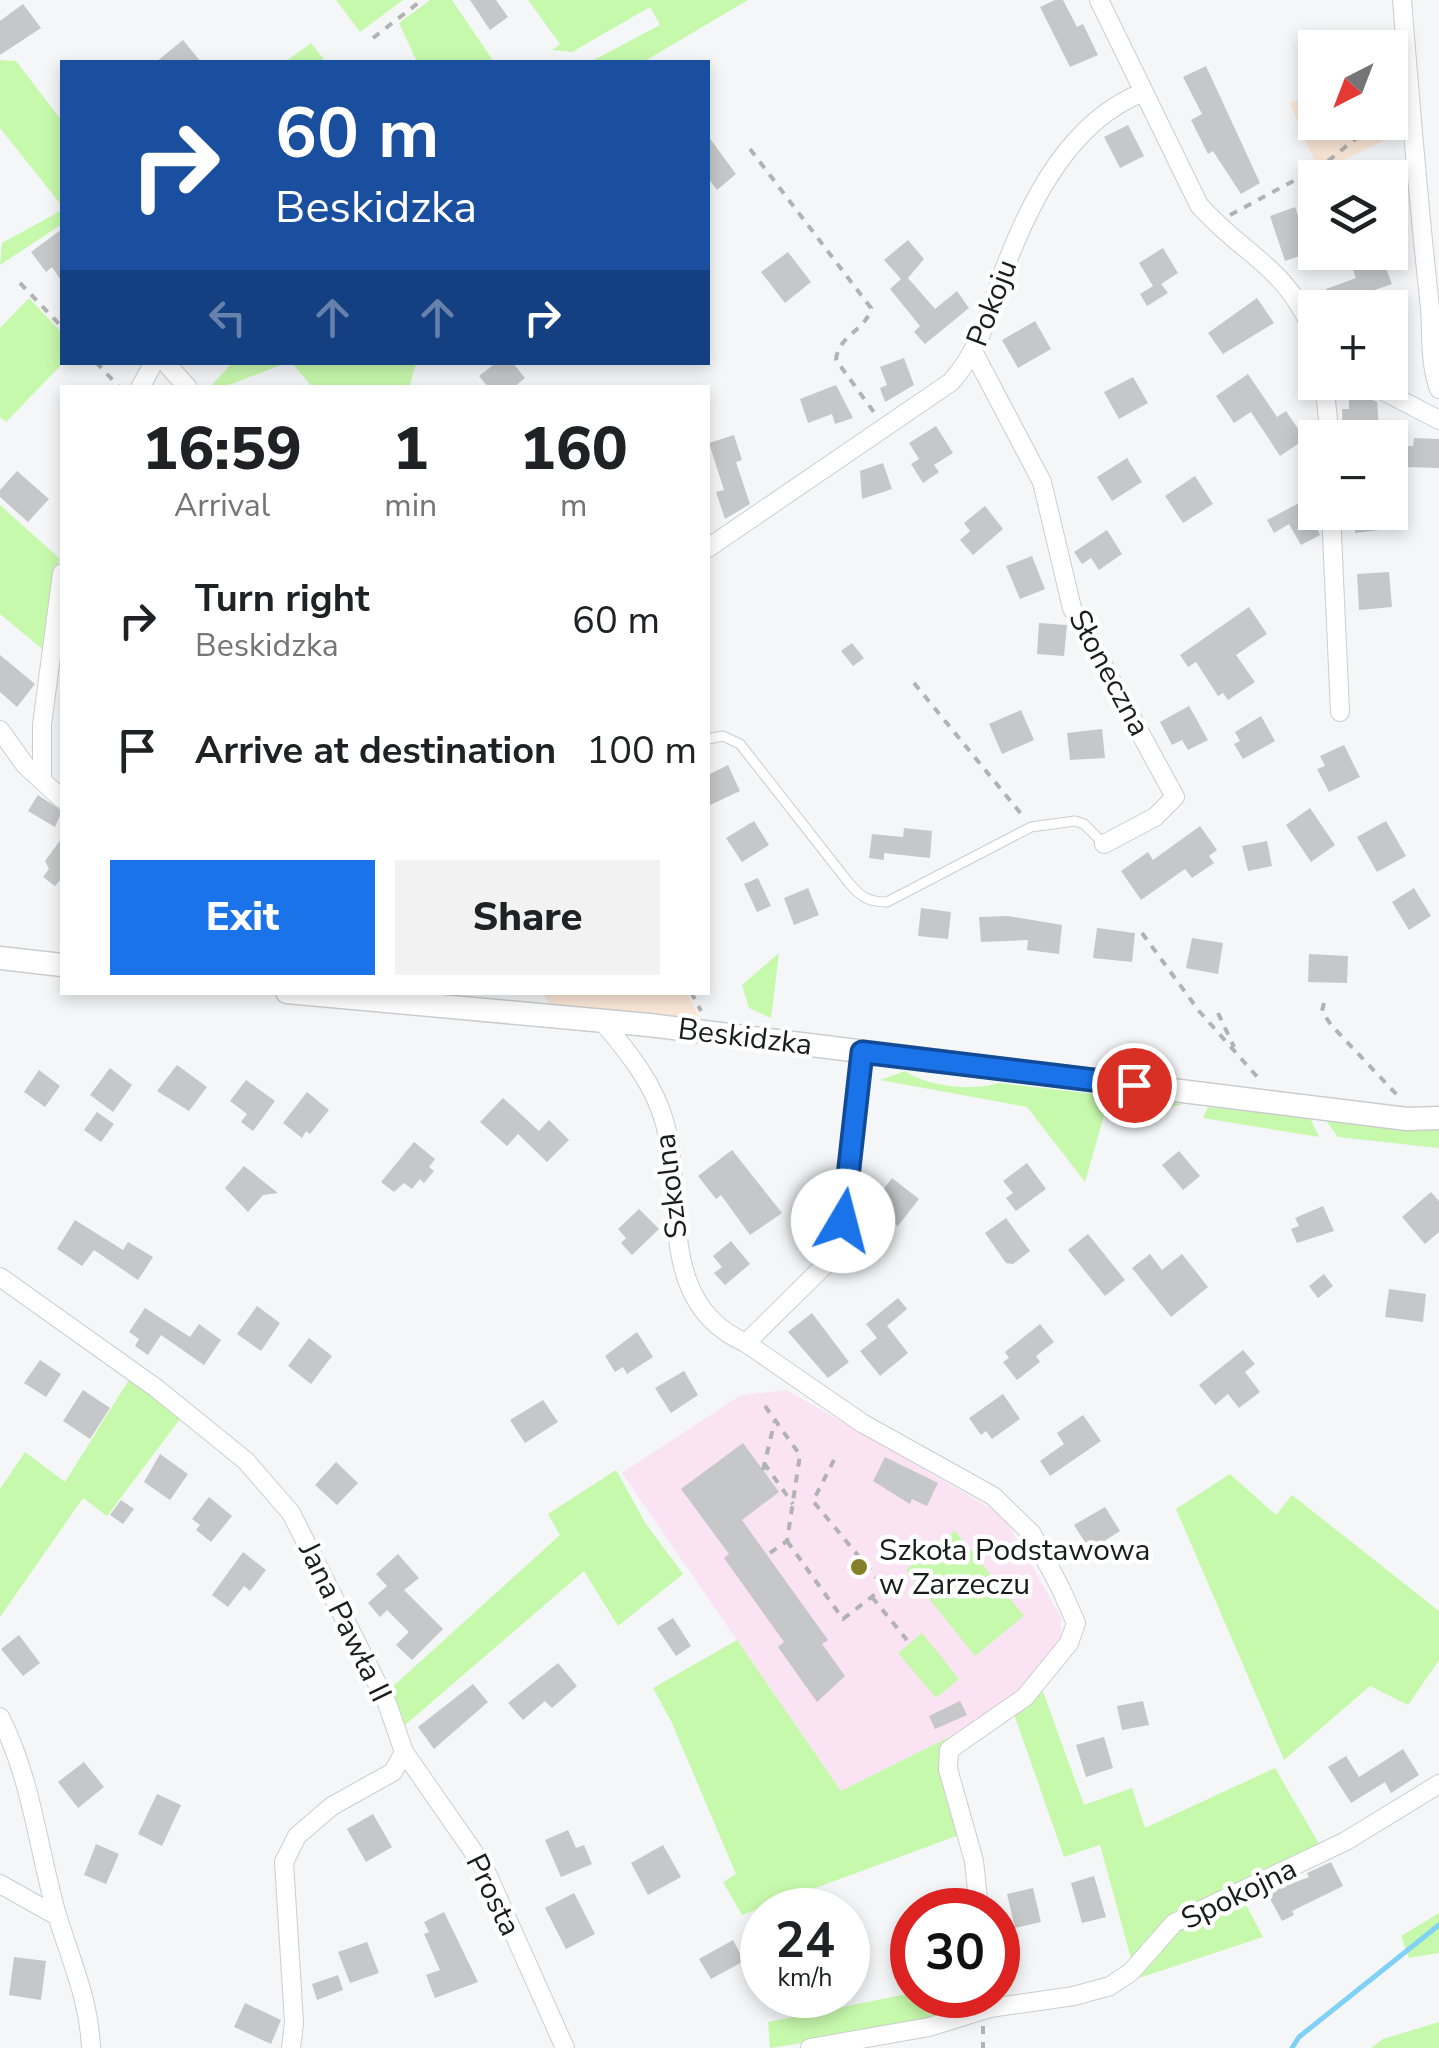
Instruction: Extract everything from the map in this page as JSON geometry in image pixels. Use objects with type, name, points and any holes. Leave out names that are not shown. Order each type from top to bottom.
[{"type":"street","points":[[1099,0],[1140,94],[1161,123],[1198,204],[1215,223],[1278,272],[1298,307]]},
{"type":"street","points":[[1402,0],[1409,118],[1430,308],[1431,364],[1439,389]]},
{"type":"street","name":"Pokoju","points":[[710,547],[951,382],[975,355],[1006,264],[1051,173],[1091,122],[1140,94]]},
{"type":"street","name":"Słoneczna","points":[[975,355],[1042,482],[1072,608],[1175,797],[1155,817],[1104,844]]},
{"type":"street","points":[[169,365],[185,385]]},
{"type":"street","points":[[1401,400],[1439,420]]},
{"type":"street","points":[[1332,530],[1340,712]]},
{"type":"street","points":[[42,780],[42,726],[60,589]]},
{"type":"street","points":[[0,730],[60,797]]},
{"type":"street","points":[[0,958],[60,965]]},
{"type":"street","name":"Beskidzka","points":[[322,995],[601,1020],[1429,1118]]},
{"type":"street","name":"Szkolna","points":[[601,1020],[652,1088],[666,1125],[683,1274],[723,1333],[746,1343],[862,1424],[993,1496],[1032,1534],[1073,1613],[1074,1633],[1069,1644],[1026,1697],[950,1750],[948,1769],[974,1860],[977,1888]]},
{"type":"street","points":[[746,1343],[823,1267],[843,1221],[862,1052]]},
{"type":"street","name":"Jana Pawła II","points":[[0,1276],[156,1388],[246,1461],[280,1500],[329,1585],[387,1703],[404,1752]]},
{"type":"street","points":[[0,1717],[30,1794],[58,1916],[80,1976],[90,2048]]},
{"type":"street","points":[[291,2048],[294,2023],[284,1862],[297,1836],[332,1806],[392,1772],[404,1752]]},
{"type":"street","name":"Prosta","points":[[404,1752],[484,1868],[565,2048]]},
{"type":"street","name":"Spokojna","points":[[1020,2000],[1074,1996],[1110,1986],[1132,1972],[1174,1923],[1346,1841],[1439,1784]]},
{"type":"street","points":[[0,1884],[58,1916]]},
{"type":"street","name":"Spokojna","points":[[810,2048],[929,2028],[952,2018]]},
{"type":"lane","points":[[710,738],[724,736],[740,744],[849,883],[862,898],[875,902],[888,902],[1031,827],[1075,821],[1104,844]]},
{"type":"path","points":[[373,38],[422,0]]},
{"type":"path","points":[[1215,223],[1322,165],[1359,136],[1409,118]]},
{"type":"path","points":[[750,149],[871,308],[866,320],[841,342],[836,360],[885,427]]},
{"type":"path","points":[[20,283],[60,325]]},
{"type":"path","points":[[99,365],[117,385]]},
{"type":"path","points":[[914,683],[1031,827]]},
{"type":"path","points":[[1142,933],[1199,1011],[1278,1103]]},
{"type":"path","points":[[1324,1003],[1322,1012],[1331,1025],[1429,1118]]},
{"type":"path","points":[[1218,1013],[1236,1052]]},
{"type":"path","points":[[765,1406],[800,1454],[787,1541],[768,1556]]},
{"type":"path","points":[[775,1420],[763,1467],[793,1504]]},
{"type":"path","points":[[834,1460],[813,1501],[884,1587]]},
{"type":"path","points":[[787,1541],[843,1619],[894,1579]]},
{"type":"path","points":[[872,1597],[907,1640]]},
{"type":"shaded area","points":[[1298,100],[1298,122],[1290,103]]},
{"type":"shaded area","points":[[1306,140],[1385,140],[1344,160],[1314,160]]},
{"type":"shaded area","points":[[543,995],[688,995],[698,1015],[697,1020],[551,1007]]},
{"type":"shaded area","name":"Szkoła Podstawowa w Zarzeczu","points":[[787,1390],[1004,1516],[1061,1618],[1061,1638],[1018,1696],[911,1759],[841,1791],[622,1473],[741,1395]]},
{"type":"green space","points":[[336,0],[403,0],[360,32]]},
{"type":"green space","points":[[430,0],[452,0],[493,60],[416,60],[399,23]]},
{"type":"green space","points":[[528,0],[748,0],[646,60],[594,60],[660,25],[650,7],[572,52],[552,50],[560,44]]},
{"type":"green space","points":[[311,43],[324,60],[288,60]]},
{"type":"green space","points":[[0,60],[16,61],[60,118],[60,203],[0,128]]},
{"type":"green space","points":[[60,211],[60,225],[0,265],[2,243]]},
{"type":"green space","points":[[29,298],[60,331],[61,365],[6,422],[0,417],[0,328]]},
{"type":"green space","points":[[229,365],[281,365],[229,385],[212,385]]},
{"type":"green space","points":[[294,365],[415,365],[410,385],[310,385]]},
{"type":"green space","points":[[0,505],[59,558],[46,652],[0,614]]},
{"type":"green space","points":[[779,953],[771,1018],[749,1008],[742,985]]},
{"type":"green space","points":[[905,1071],[951,1086],[999,1083],[1183,1104],[1105,1112],[1085,1182],[1027,1107],[880,1080]]},
{"type":"green space","points":[[1208,1107],[1310,1118],[1319,1137],[1203,1118]]},
{"type":"green space","points":[[1324,1118],[1439,1128],[1439,1148],[1338,1137]]},
{"type":"green space","points":[[130,1378],[183,1415],[107,1516],[83,1498],[0,1617],[0,1489],[25,1452],[65,1482]]},
{"type":"green space","points":[[616,1470],[646,1524],[683,1574],[618,1626],[584,1571],[405,1725],[390,1689],[560,1535],[548,1514]]},
{"type":"green space","points":[[1230,1474],[1276,1515],[1292,1495],[1439,1611],[1439,1660],[1408,1705],[1370,1686],[1284,1760],[1176,1509]]},
{"type":"green space","points":[[955,1531],[1024,1616],[975,1656],[906,1570]]},
{"type":"green space","points":[[922,1633],[959,1679],[936,1698],[898,1653]]},
{"type":"green space","points":[[737,1640],[841,1791],[951,1736],[941,1758],[959,1835],[815,1888],[740,1888],[740,1912],[723,1882],[736,1874],[653,1688]]},
{"type":"green space","points":[[1041,1686],[1084,1805],[1132,1788],[1145,1828],[1275,1768],[1322,1849],[1171,1918],[1132,1962],[1100,1845],[1064,1857],[1013,1711]]},
{"type":"green space","points":[[1242,1897],[1263,1937],[1130,1981],[1179,1928]]},
{"type":"green space","points":[[1439,1913],[1439,1953],[1409,1958],[1401,1936]]},
{"type":"green space","points":[[890,1997],[890,2018],[940,2018],[770,2048],[768,2022],[788,2018],[870,2018],[870,2001]]},
{"type":"green space","points":[[1439,2022],[1439,2048],[1371,2048],[1383,2039]]},
{"type":"building","points":[[470,0],[496,0],[508,17],[490,30]]},
{"type":"building","points":[[1063,0],[1077,27],[1083,24],[1098,55],[1070,67],[1040,7]]},
{"type":"building","points":[[23,4],[41,28],[0,55],[0,21]]},
{"type":"building","points":[[183,40],[199,60],[158,60]]},
{"type":"building","points":[[1206,66],[1260,183],[1241,194],[1213,151],[1208,154],[1191,120],[1202,114],[1183,77]]},
{"type":"building","points":[[1128,125],[1144,156],[1120,168],[1104,137]]},
{"type":"building","points":[[710,139],[736,174],[717,190],[710,181]]},
{"type":"building","points":[[1295,207],[1298,256],[1285,261],[1270,216]]},
{"type":"building","points":[[60,230],[60,279],[52,267],[46,272],[31,252]]},
{"type":"building","points":[[908,240],[924,259],[908,278],[935,309],[957,291],[969,308],[925,344],[914,332],[920,326],[890,289],[901,279],[884,260]]},
{"type":"building","points":[[1163,248],[1178,273],[1161,284],[1168,293],[1147,306],[1140,294],[1153,286],[1139,263]]},
{"type":"building","points":[[788,252],[811,282],[785,303],[761,272]]},
{"type":"building","points":[[1353,270],[1387,270],[1392,284],[1374,290],[1326,290],[1356,278]]},
{"type":"building","points":[[1257,298],[1274,323],[1223,354],[1208,333]]},
{"type":"building","points":[[1035,321],[1051,349],[1018,368],[1002,340]]},
{"type":"building","points":[[904,358],[914,385],[885,402],[880,388],[887,385],[880,367]]},
{"type":"building","points":[[493,365],[514,365],[525,378],[517,385],[486,385],[479,376]]},
{"type":"building","points":[[1248,374],[1277,417],[1286,411],[1298,429],[1298,444],[1280,456],[1251,412],[1234,423],[1216,396]]},
{"type":"building","points":[[1133,377],[1148,403],[1119,419],[1104,392]]},
{"type":"building","points":[[836,385],[853,418],[835,424],[832,414],[808,423],[800,399]]},
{"type":"building","points":[[1349,400],[1373,400],[1377,402],[1378,420],[1342,420],[1342,409],[1349,409]]},
{"type":"building","points":[[936,426],[953,453],[934,465],[939,472],[923,483],[911,464],[919,459],[909,443]]},
{"type":"building","points":[[734,435],[742,460],[736,462],[750,504],[725,519],[716,492],[724,490],[710,443]]},
{"type":"building","points":[[1414,438],[1439,439],[1439,468],[1408,467],[1408,446],[1413,446]]},
{"type":"building","points":[[1127,458],[1142,482],[1112,501],[1097,477]]},
{"type":"building","points":[[883,463],[892,489],[862,499],[860,471]]},
{"type":"building","points":[[17,471],[49,499],[28,522],[0,497],[0,490]]},
{"type":"building","points":[[1195,476],[1213,504],[1183,523],[1165,496]]},
{"type":"building","points":[[1298,504],[1298,519],[1274,533],[1267,520]]},
{"type":"building","points":[[985,506],[1003,529],[973,555],[960,540],[970,531],[964,523]]},
{"type":"building","points":[[1298,519],[1298,530],[1318,530],[1320,535],[1301,545],[1289,524]]},
{"type":"building","points":[[1107,530],[1122,554],[1099,570],[1091,558],[1082,564],[1074,552]]},
{"type":"building","points":[[1032,556],[1045,589],[1020,599],[1006,566]]},
{"type":"building","points":[[1389,572],[1392,607],[1359,610],[1357,574]]},
{"type":"building","points":[[1249,607],[1267,634],[1236,655],[1255,682],[1228,700],[1223,693],[1218,696],[1196,662],[1188,667],[1180,655]]},
{"type":"building","points":[[1039,623],[1067,625],[1064,656],[1037,654]]},
{"type":"building","points":[[852,643],[864,658],[853,666],[841,651]]},
{"type":"building","points":[[0,655],[35,684],[17,707],[0,692]]},
{"type":"building","points":[[1189,706],[1208,740],[1188,750],[1182,740],[1172,745],[1160,722]]},
{"type":"building","points":[[1021,710],[1034,740],[1002,754],[989,724]]},
{"type":"building","points":[[1261,716],[1275,741],[1243,759],[1234,744],[1240,741],[1235,732]]},
{"type":"building","points":[[1102,729],[1105,758],[1070,760],[1067,733]]},
{"type":"building","points":[[1344,745],[1360,777],[1329,792],[1317,769],[1325,766],[1320,756]]},
{"type":"building","points":[[728,765],[740,791],[710,805],[710,774]]},
{"type":"building","points":[[38,795],[60,810],[60,816],[55,827],[28,811]]},
{"type":"building","points":[[1310,808],[1335,845],[1311,862],[1286,825]]},
{"type":"building","points":[[754,821],[769,845],[742,862],[726,838]]},
{"type":"building","points":[[1386,821],[1406,856],[1377,872],[1357,837]]},
{"type":"building","points":[[1200,826],[1217,850],[1209,856],[1214,863],[1192,878],[1185,869],[1141,900],[1121,871],[1148,852],[1153,860]]},
{"type":"building","points":[[904,828],[932,831],[930,858],[884,853],[884,860],[869,858],[872,834],[903,837]]},
{"type":"building","points":[[60,841],[60,880],[55,886],[43,877],[49,869],[45,861]]},
{"type":"building","points":[[1267,841],[1272,866],[1248,871],[1242,846]]},
{"type":"building","points":[[758,878],[771,906],[757,912],[744,884]]},
{"type":"building","points":[[808,888],[819,915],[794,925],[784,898]]},
{"type":"building","points":[[1414,888],[1431,916],[1409,930],[1392,902]]},
{"type":"building","points":[[921,908],[951,912],[948,939],[918,936]]},
{"type":"building","points":[[1008,916],[1062,925],[1059,954],[1027,950],[1028,940],[981,942],[979,917]]},
{"type":"building","points":[[1097,928],[1135,933],[1132,962],[1093,958]]},
{"type":"building","points":[[1192,938],[1223,943],[1218,974],[1186,968]]},
{"type":"building","points":[[1309,954],[1348,956],[1347,983],[1308,982]]},
{"type":"building","points":[[177,1065],[207,1087],[189,1111],[157,1091]]},
{"type":"building","points":[[110,1068],[132,1085],[113,1112],[90,1095]]},
{"type":"building","points":[[39,1070],[60,1086],[45,1107],[24,1092]]},
{"type":"building","points":[[246,1080],[275,1101],[253,1131],[241,1122],[247,1114],[230,1101]]},
{"type":"building","points":[[307,1092],[329,1110],[302,1138],[283,1123]]},
{"type":"building","points":[[503,1098],[539,1131],[549,1120],[569,1140],[547,1162],[518,1134],[507,1146],[480,1122]]},
{"type":"building","points":[[97,1112],[114,1124],[101,1142],[84,1130]]},
{"type":"building","points":[[414,1142],[435,1159],[429,1167],[434,1171],[424,1183],[420,1179],[412,1189],[404,1183],[394,1192],[381,1182]]},
{"type":"building","points":[[732,1150],[782,1213],[750,1235],[721,1195],[716,1199],[698,1176]]},
{"type":"building","points":[[1179,1151],[1200,1176],[1183,1190],[1162,1165]]},
{"type":"building","points":[[1027,1163],[1046,1189],[1016,1211],[1006,1198],[1013,1193],[1003,1181]]},
{"type":"building","points":[[244,1166],[278,1193],[263,1195],[248,1212],[225,1188]]},
{"type":"building","points":[[892,1178],[919,1199],[898,1226],[871,1206]]},
{"type":"building","points":[[1431,1192],[1439,1201],[1439,1232],[1425,1244],[1402,1217]]},
{"type":"building","points":[[1323,1206],[1334,1231],[1297,1243],[1291,1229],[1299,1226],[1295,1218]]},
{"type":"building","points":[[639,1209],[659,1229],[632,1255],[621,1243],[626,1238],[618,1229]]},
{"type":"building","points":[[1006,1218],[1030,1251],[1013,1264],[1006,1263],[985,1233]]},
{"type":"building","points":[[75,1220],[123,1250],[128,1242],[153,1257],[138,1280],[94,1250],[82,1266],[57,1249]]},
{"type":"building","points":[[1088,1234],[1125,1280],[1105,1296],[1068,1250]]},
{"type":"building","points":[[731,1241],[750,1264],[725,1285],[714,1273],[722,1267],[713,1256]]},
{"type":"building","points":[[1150,1254],[1162,1270],[1182,1254],[1208,1287],[1171,1317],[1132,1268]]},
{"type":"building","points":[[1324,1274],[1333,1286],[1318,1298],[1309,1286]]},
{"type":"building","points":[[1389,1289],[1426,1294],[1423,1322],[1385,1317]]},
{"type":"building","points":[[898,1298],[907,1309],[887,1326],[908,1353],[880,1376],[860,1351],[877,1338],[866,1324]]},
{"type":"building","points":[[257,1306],[280,1323],[261,1351],[237,1334]]},
{"type":"building","points":[[145,1308],[190,1337],[199,1324],[221,1340],[204,1365],[161,1335],[148,1355],[135,1346],[139,1339],[129,1332]]},
{"type":"building","points":[[812,1313],[849,1362],[828,1378],[788,1332]]},
{"type":"building","points":[[1040,1324],[1054,1342],[1036,1356],[1040,1362],[1017,1380],[1003,1362],[1009,1358],[1005,1352]]},
{"type":"building","points":[[637,1332],[653,1357],[627,1374],[623,1367],[615,1372],[605,1356]]},
{"type":"building","points":[[309,1338],[332,1356],[311,1384],[288,1366]]},
{"type":"building","points":[[1243,1350],[1255,1364],[1245,1372],[1260,1392],[1239,1408],[1228,1394],[1215,1405],[1199,1385]]},
{"type":"building","points":[[40,1360],[61,1374],[46,1397],[24,1383]]},
{"type":"building","points":[[684,1371],[698,1395],[671,1413],[655,1388]]},
{"type":"building","points":[[83,1390],[110,1408],[90,1439],[63,1421]]},
{"type":"building","points":[[1003,1394],[1020,1419],[992,1439],[986,1431],[981,1435],[969,1418]]},
{"type":"building","points":[[543,1400],[558,1422],[525,1443],[510,1420]]},
{"type":"building","points":[[1083,1415],[1101,1441],[1050,1476],[1040,1461],[1064,1444],[1057,1433]]},
{"type":"building","points":[[743,1443],[779,1492],[742,1520],[828,1640],[822,1644],[845,1676],[817,1702],[778,1647],[784,1642],[724,1558],[729,1554],[681,1489]]},
{"type":"building","points":[[160,1454],[188,1474],[170,1500],[144,1482]]},
{"type":"building","points":[[885,1457],[938,1483],[927,1506],[912,1499],[910,1504],[873,1481]]},
{"type":"building","points":[[336,1462],[358,1483],[337,1505],[315,1485]]},
{"type":"building","points":[[209,1497],[232,1516],[211,1542],[196,1530],[200,1525],[192,1519]]},
{"type":"building","points":[[121,1500],[134,1509],[123,1524],[110,1515]]},
{"type":"building","points":[[1105,1507],[1120,1531],[1090,1550],[1074,1525]]},
{"type":"building","points":[[243,1552],[266,1570],[250,1591],[244,1586],[228,1607],[212,1595]]},
{"type":"building","points":[[398,1554],[419,1578],[404,1590],[443,1629],[412,1660],[396,1645],[409,1632],[387,1610],[380,1617],[368,1603],[387,1586],[376,1574]]},
{"type":"building","points":[[673,1618],[691,1646],[676,1656],[657,1628]]},
{"type":"building","points":[[19,1635],[40,1663],[23,1676],[1,1649]]},
{"type":"building","points":[[558,1663],[577,1686],[552,1708],[545,1701],[523,1720],[508,1703]]},
{"type":"building","points":[[473,1684],[488,1702],[434,1749],[418,1727]]},
{"type":"building","points":[[960,1701],[967,1715],[935,1729],[929,1716]]},
{"type":"building","points":[[1143,1701],[1149,1725],[1122,1730],[1117,1706]]},
{"type":"building","points":[[1104,1737],[1113,1768],[1086,1777],[1076,1745]]},
{"type":"building","points":[[1403,1749],[1419,1775],[1391,1793],[1385,1782],[1351,1803],[1328,1767],[1346,1756],[1359,1777]]},
{"type":"building","points":[[84,1762],[104,1787],[78,1808],[58,1782]]},
{"type":"building","points":[[157,1794],[181,1805],[162,1846],[138,1834]]},
{"type":"building","points":[[373,1814],[392,1847],[366,1862],[347,1829]]},
{"type":"building","points":[[568,1830],[576,1848],[584,1845],[592,1864],[561,1877],[545,1840]]},
{"type":"building","points":[[96,1844],[119,1854],[106,1884],[84,1875]]},
{"type":"building","points":[[663,1845],[681,1877],[648,1895],[631,1863]]},
{"type":"building","points":[[1331,1862],[1343,1886],[1292,1911],[1294,1915],[1282,1921],[1267,1893],[1309,1877],[1307,1873]]},
{"type":"building","points":[[1094,1876],[1106,1917],[1082,1923],[1071,1883]]},
{"type":"building","points":[[1033,1888],[1041,1922],[1020,1927],[1020,1891]]},
{"type":"building","points":[[574,1893],[595,1934],[566,1949],[545,1908]]},
{"type":"building","points":[[444,1912],[478,1982],[435,1998],[426,1975],[440,1970],[424,1934],[429,1932],[424,1922]]},
{"type":"building","points":[[733,1940],[740,1953],[740,1963],[711,1979],[699,1959]]},
{"type":"building","points":[[367,1942],[379,1973],[350,1983],[338,1952]]},
{"type":"building","points":[[14,1957],[46,1961],[41,2000],[9,1995]]},
{"type":"building","points":[[338,1975],[343,1990],[317,2000],[312,1984]]},
{"type":"building","points":[[245,2003],[281,2020],[271,2044],[234,2027]]},
{"type":"waterway","points":[[1292,2048],[1299,2037],[1439,1925]]},
{"type":"place","name":"Szkoła Podstawowa w Zarzeczu","points":[[859,1567]]},
{"type":"route","points":[[843,1221],[862,1052],[1134,1085]]}]
